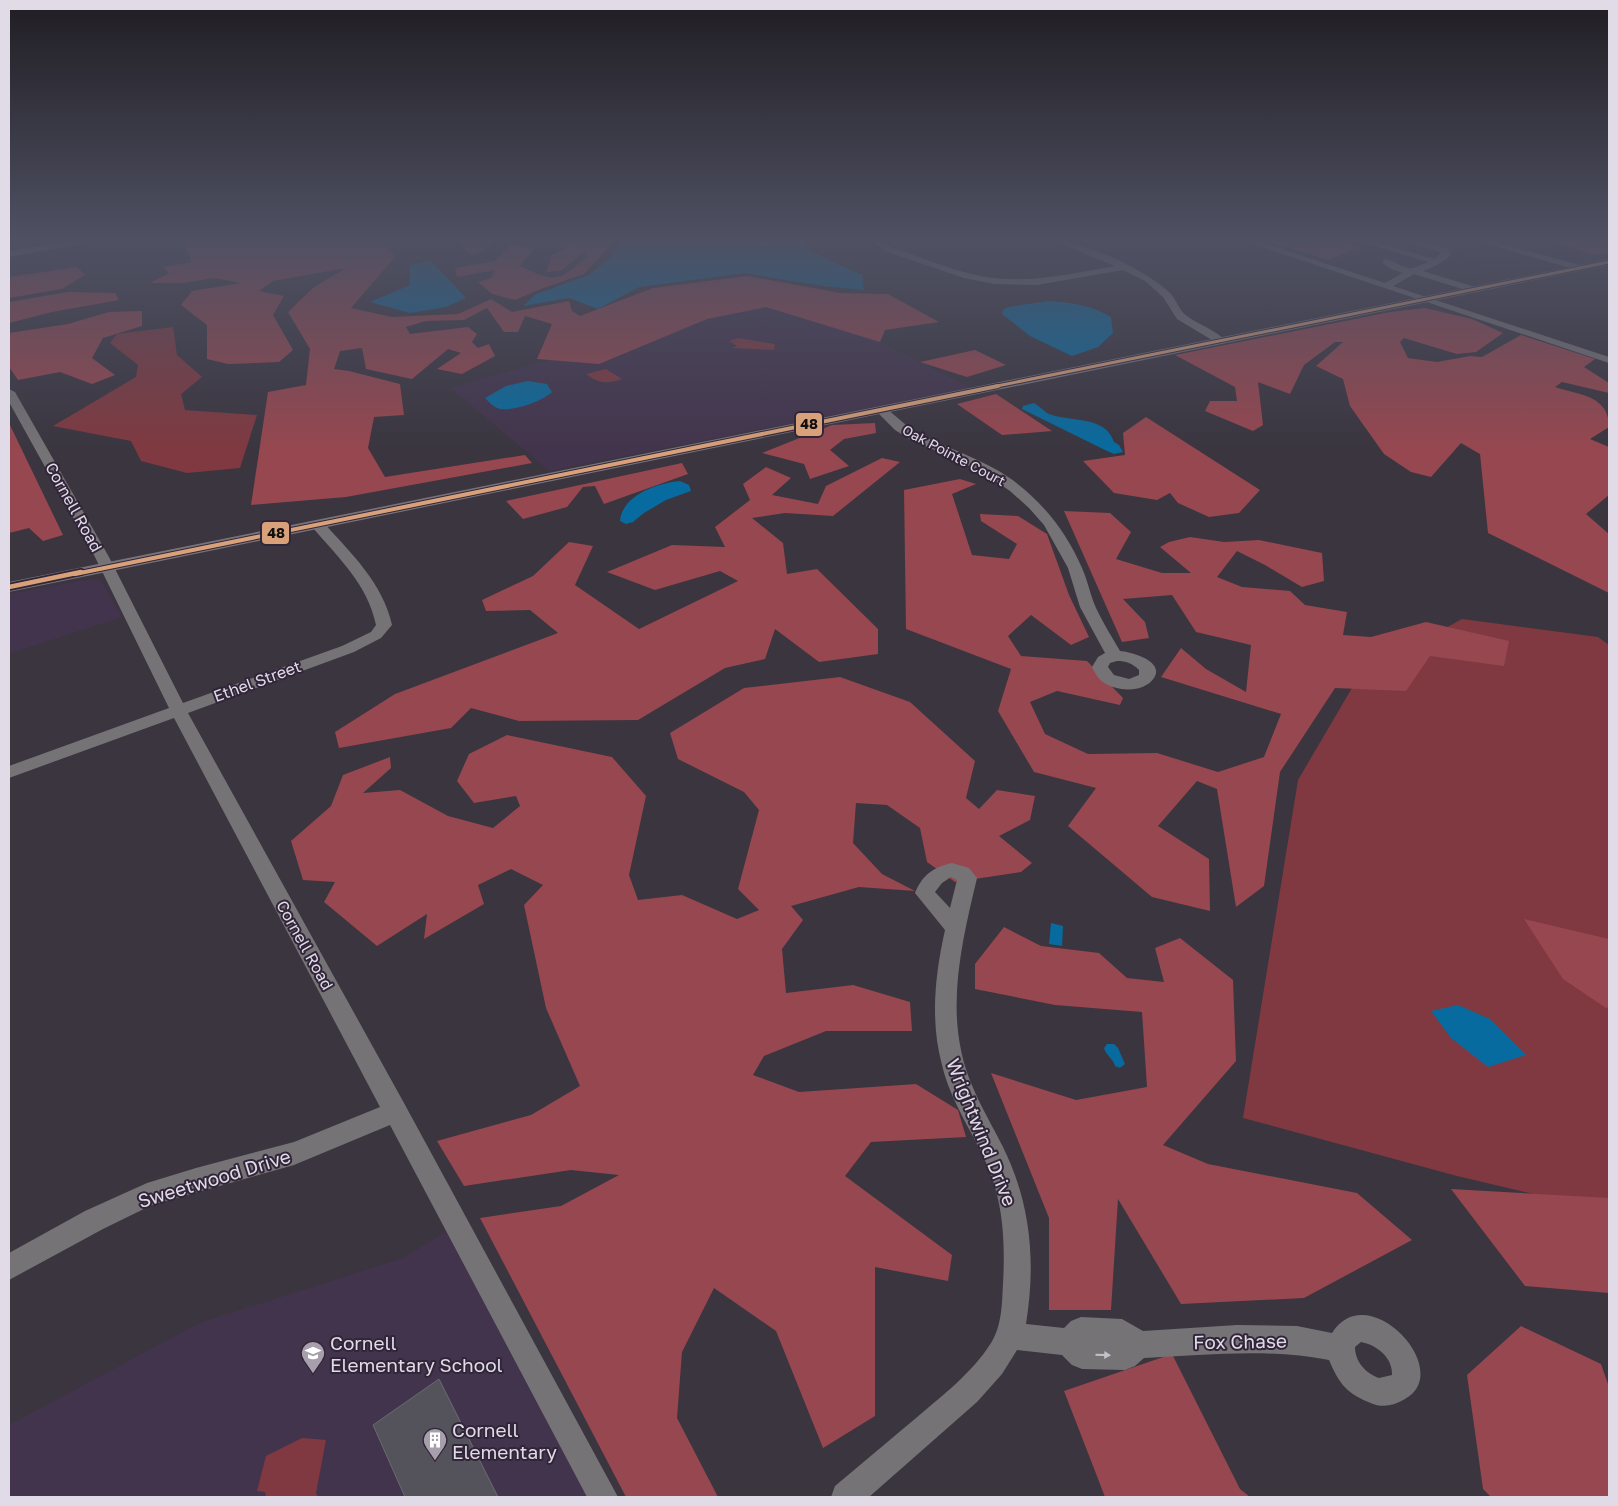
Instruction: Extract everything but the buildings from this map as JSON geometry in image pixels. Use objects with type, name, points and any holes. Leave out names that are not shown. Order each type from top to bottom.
[{"type":"main road","points":[[9,588],[1369,311]]},
{"type":"street","points":[[1178,311],[1184,319],[1221,341]]},
{"type":"street","points":[[1460,311],[1609,360]]},
{"type":"street","name":"Cornell Road","points":[[9,392],[106,568],[178,709],[603,1497]]},
{"type":"street","name":"Oak Pointe Court","points":[[880,410],[909,434],[993,473],[1015,488],[1034,505],[1050,523],[1075,568],[1088,607],[1115,656]]},
{"type":"street","name":"Ethel Street","points":[[9,772],[348,648],[382,630],[384,625],[383,614],[376,597],[317,524]]},
{"type":"street","name":"Wrightwind Drive","points":[[955,928],[947,989],[945,1023],[949,1051],[958,1083],[1005,1181],[1014,1214],[1018,1259],[1014,1317],[1010,1336]]},
{"type":"street","name":"Sweetwood Drive","points":[[9,1268],[70,1234],[147,1196],[206,1176],[280,1158],[324,1142],[396,1111]]},
{"type":"street","points":[[846,1497],[976,1385],[1001,1353],[1010,1336]]},
{"type":"street","name":"Fox Chase","points":[[1010,1336],[1068,1342],[1082,1355],[1125,1356],[1139,1345],[1237,1339],[1298,1340],[1341,1348]]},
{"type":"shaded area","points":[[9,311],[56,311],[52,312],[9,323]]},
{"type":"shaded area","points":[[142,311],[142,326],[103,338],[92,358],[115,375],[92,384],[60,372],[18,380],[9,367],[9,333],[68,324],[109,312]]},
{"type":"shaded area","points":[[189,311],[275,311],[273,315],[293,350],[279,362],[228,364],[207,359],[207,325]]},
{"type":"shaded area","points":[[366,311],[392,317],[481,311],[464,320],[426,321],[406,327],[410,334],[468,327],[477,334],[472,342],[478,348],[489,344],[495,356],[462,374],[437,369],[461,353],[448,349],[412,379],[366,369],[362,348],[340,351],[334,369],[400,384],[404,415],[374,417],[368,448],[385,477],[525,455],[532,463],[346,497],[251,505],[268,392],[306,385],[310,349],[288,312]]},
{"type":"shaded area","points":[[489,311],[572,311],[580,316],[592,311],[745,311],[707,319],[599,364],[537,359],[552,324],[525,316],[518,332],[504,332]]},
{"type":"shaded area","points":[[718,311],[818,311],[971,388],[549,471],[451,388]]},
{"type":"shaded area","points":[[780,311],[919,311],[939,322],[885,330],[880,342]]},
{"type":"shaded area","points":[[1439,311],[1472,319],[1503,333],[1476,352],[1457,354],[1404,338],[1400,342],[1408,358],[1437,362],[1470,356],[1482,357],[1521,335],[1595,359],[1584,367],[1609,383],[1609,393],[1562,382],[1555,387],[1591,398],[1604,408],[1608,416],[1609,427],[1590,439],[1609,447],[1609,495],[1586,514],[1609,534],[1609,593],[1488,533],[1480,454],[1461,443],[1431,477],[1411,472],[1384,454],[1350,406],[1343,379],[1316,366],[1343,342],[1335,342],[1304,365],[1290,394],[1258,382],[1263,425],[1253,431],[1205,411],[1210,401],[1237,401],[1235,387],[1175,355],[1390,312]]},
{"type":"shaded area","points":[[173,327],[177,355],[202,377],[181,394],[185,410],[257,415],[240,468],[187,473],[141,461],[131,441],[53,426],[136,377],[138,365],[110,343],[117,334]]},
{"type":"shaded area","points":[[738,338],[775,344],[774,350],[732,348],[737,346],[729,341]]},
{"type":"shaded area","points":[[975,350],[1006,365],[967,377],[920,362]]},
{"type":"shaded area","points":[[606,369],[622,379],[603,382],[595,380],[586,374]]},
{"type":"shaded area","points":[[996,394],[1052,431],[1002,435],[957,404]]},
{"type":"shaded area","points":[[1146,417],[1260,490],[1239,513],[1209,517],[1178,503],[1170,493],[1157,500],[1114,493],[1083,461],[1125,455],[1123,433]]},
{"type":"shaded area","points":[[9,423],[63,535],[43,541],[29,528],[9,533]]},
{"type":"shaded area","points":[[875,423],[876,433],[844,439],[830,450],[849,466],[810,479],[804,464],[762,453],[832,425]]},
{"type":"shaded area","points":[[882,458],[900,462],[833,516],[785,513],[752,518],[783,543],[787,574],[817,569],[878,629],[878,654],[819,662],[775,629],[765,659],[725,668],[638,720],[519,721],[471,708],[451,728],[339,748],[335,732],[395,694],[558,633],[530,610],[486,611],[482,600],[533,576],[569,542],[593,546],[575,585],[639,629],[738,581],[720,571],[655,590],[607,572],[672,545],[725,547],[715,527],[750,500],[743,484],[766,467],[791,478],[772,495],[818,504],[826,486]]},
{"type":"shaded area","points":[[682,463],[688,474],[604,504],[595,486],[583,487],[567,507],[523,519],[506,501]]},
{"type":"shaded area","points":[[960,479],[976,484],[952,494],[972,555],[1009,559],[1017,544],[981,521],[980,514],[1018,516],[1047,534],[1069,595],[1089,637],[1071,645],[1031,615],[1008,636],[1021,656],[1087,661],[1123,698],[1120,705],[1057,691],[1030,702],[1045,734],[1088,754],[1157,753],[1218,772],[1264,757],[1281,714],[1161,677],[1181,648],[1206,669],[1246,692],[1251,645],[1196,632],[1172,595],[1123,599],[1145,622],[1149,638],[1122,642],[1064,511],[1110,513],[1131,532],[1116,559],[1162,573],[1191,573],[1160,547],[1169,542],[1190,537],[1224,542],[1259,540],[1322,553],[1324,581],[1302,587],[1237,551],[1217,577],[1242,587],[1290,591],[1305,605],[1347,612],[1343,635],[1371,637],[1426,622],[1509,641],[1504,666],[1430,656],[1406,691],[1335,688],[1280,772],[1264,886],[1236,907],[1217,789],[1197,781],[1158,826],[1209,859],[1210,911],[1152,897],[1068,826],[1096,788],[1034,772],[998,711],[1011,669],[906,629],[904,490]]},
{"type":"shaded area","points":[[96,579],[102,582],[122,617],[9,654],[9,594]]},
{"type":"shaded area","points":[[1462,619],[1598,637],[1609,645],[1609,1212],[1457,1176],[1243,1118],[1298,780],[1359,676]]},
{"type":"shaded area","points":[[840,677],[910,702],[975,761],[966,798],[979,809],[997,790],[1035,796],[1030,820],[999,836],[1032,863],[1021,872],[955,882],[927,862],[920,828],[887,805],[856,803],[853,843],[882,874],[915,891],[859,887],[791,906],[803,920],[782,949],[786,993],[853,985],[910,1002],[912,1031],[826,1031],[764,1056],[753,1075],[799,1092],[916,1084],[958,1110],[966,1137],[871,1142],[845,1176],[952,1255],[948,1281],[875,1267],[875,1416],[823,1448],[776,1331],[714,1288],[682,1352],[677,1418],[718,1497],[626,1497],[480,1218],[561,1206],[619,1175],[571,1170],[464,1186],[437,1141],[531,1115],[580,1086],[546,1008],[524,905],[543,885],[511,869],[478,885],[484,904],[424,939],[427,914],[377,946],[324,902],[335,882],[303,880],[291,841],[331,806],[343,775],[390,757],[391,768],[363,793],[400,790],[448,816],[493,828],[520,806],[516,796],[474,803],[457,781],[469,754],[507,735],[612,757],[646,796],[629,875],[638,900],[682,895],[737,919],[759,910],[738,889],[759,810],[744,792],[678,759],[670,733],[744,688]]},
{"type":"shaded area","points":[[1524,919],[1609,939],[1609,1007],[1606,1008],[1563,979]]},
{"type":"shaded area","points":[[1004,927],[1041,946],[1099,953],[1127,978],[1164,982],[1155,948],[1180,938],[1233,980],[1236,1061],[1163,1145],[1208,1164],[1357,1193],[1412,1240],[1304,1298],[1181,1304],[1118,1199],[1111,1310],[1049,1310],[1049,1218],[991,1073],[1076,1100],[1147,1087],[1142,1012],[1055,1005],[975,989],[975,964]]},
{"type":"shaded area","points":[[1451,1189],[1609,1198],[1609,1293],[1525,1286]]},
{"type":"shaded area","name":"Cornell Elementary School","points":[[447,1231],[589,1497],[9,1497],[9,1425],[199,1323],[403,1258]]},
{"type":"shaded area","points":[[1521,1326],[1601,1364],[1609,1387],[1609,1497],[1491,1497],[1483,1489],[1467,1375]]},
{"type":"shaded area","points":[[1172,1354],[1240,1489],[1250,1497],[1105,1497],[1064,1391]]},
{"type":"shaded area","points":[[302,1438],[326,1440],[316,1493],[318,1497],[266,1497],[265,1492],[257,1491],[266,1456]]},
{"type":"water","points":[[1003,311],[1100,311],[1111,317],[1113,333],[1098,347],[1072,356],[1030,336],[1002,314]]},
{"type":"water","points":[[528,381],[547,384],[552,392],[535,402],[507,409],[496,408],[485,398],[506,386]]},
{"type":"water","points":[[1034,403],[1047,413],[1094,423],[1103,427],[1123,452],[1114,454],[1022,409],[1023,406]]},
{"type":"water","points":[[680,481],[689,485],[691,491],[666,500],[633,522],[626,524],[620,521],[622,512],[634,497],[662,484]]},
{"type":"water","points":[[1051,923],[1063,926],[1062,946],[1049,944]]},
{"type":"water","points":[[1458,1005],[1490,1019],[1526,1055],[1488,1067],[1451,1038],[1431,1011]]},
{"type":"water","points":[[1107,1044],[1114,1044],[1118,1048],[1125,1064],[1120,1068],[1115,1066],[1105,1051],[1104,1048]]},
{"type":"transit line","name":"48","points":[[9,587],[1366,311]]},
{"type":"place","name":"Cornell Elementary School","points":[[313,1374]]},
{"type":"place","name":"Cornell Elementary","points":[[435,1461]]}]
